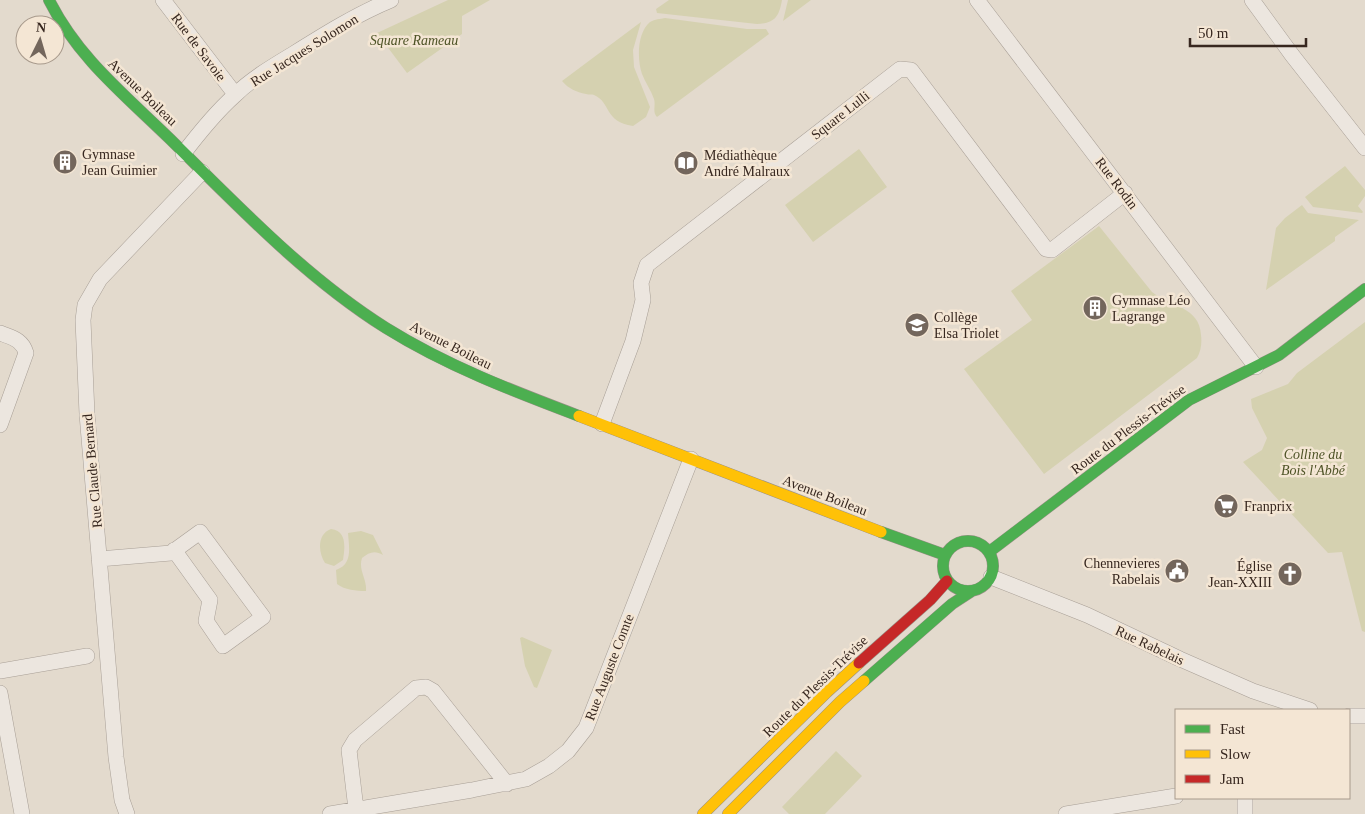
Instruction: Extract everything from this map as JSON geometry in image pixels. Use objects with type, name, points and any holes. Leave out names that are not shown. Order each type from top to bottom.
[{"type":"main road","name":"Avenue Boileau","points":[[49,0],[82,53],[123,96],[162,131],[202,172],[285,250],[352,306],[394,333],[454,366],[503,387],[945,555]]},
{"type":"main road","name":"Route du Plessis-Trévise","points":[[990,552],[1189,400],[1279,355],[1365,289]]},
{"type":"main road","points":[[728,814],[840,702],[952,604],[983,586],[991,577],[994,564],[990,552],[978,542],[970,540],[950,548],[945,555],[943,572],[947,580],[958,589],[972,591]]},
{"type":"main road","name":"Route du Plessis-Trévise","points":[[703,814],[826,692],[930,600],[947,580]]},
{"type":"street","name":"Rue de Savoie","points":[[163,0],[235,94]]},
{"type":"street","name":"Rue Jacques Solomon","points":[[184,154],[207,122],[235,94],[267,70],[328,32],[391,0]]},
{"type":"street","name":"Rue Rodin","points":[[978,0],[1256,366]]},
{"type":"street","points":[[1252,0],[1365,148]]},
{"type":"street","name":"Square Lulli","points":[[602,424],[633,340],[643,300],[642,283],[647,265],[900,68],[911,70],[1046,250],[1052,250],[1125,193]]},
{"type":"street","name":"Rue Claude Bernard","points":[[127,814],[122,800],[116,757],[87,414],[83,320],[85,305],[100,279],[202,172]]},
{"type":"street","points":[[0,333],[19,340],[24,346],[26,353],[0,425]]},
{"type":"street","name":"Rue Auguste Comte","points":[[330,814],[507,784],[526,779],[549,766],[568,751],[586,728],[691,459]]},
{"type":"street","points":[[99,560],[171,553],[174,550],[200,532],[263,617],[223,646],[206,621],[210,600],[174,550]]},
{"type":"street","name":"Rue Rabelais","points":[[991,577],[1087,615],[1180,660],[1253,691],[1277,705],[1303,709]]},
{"type":"street","points":[[0,671],[87,656]]},
{"type":"street","points":[[356,810],[349,750],[355,740],[416,688],[426,687],[433,691],[507,784]]},
{"type":"street","points":[[0,693],[22,814]]},
{"type":"street","points":[[1350,716],[1365,716]]},
{"type":"street","points":[[1066,814],[1175,796]]},
{"type":"street","points":[[1244,799],[1245,814]]},
{"type":"green space","name":"Square Rameau","points":[[448,0],[490,0],[462,16],[462,34],[407,73],[377,33]]},
{"type":"green space","points":[[669,0],[782,0],[778,15],[775,18],[768,22],[757,24],[657,13],[656,9]]},
{"type":"green space","points":[[788,0],[811,0],[783,21]]},
{"type":"green space","points":[[665,18],[747,29],[766,29],[769,34],[657,117],[654,99],[640,68],[639,46],[640,39],[650,22]]},
{"type":"green space","points":[[641,22],[633,50],[634,67],[650,107],[646,117],[633,126],[624,124],[612,116],[599,98],[573,90],[562,81]]},
{"type":"green space","points":[[859,149],[887,187],[813,242],[785,205]]},
{"type":"green space","points":[[1345,166],[1365,190],[1365,196],[1358,206],[1363,212],[1313,207],[1305,197]]},
{"type":"green space","points":[[1302,205],[1308,213],[1359,220],[1335,237],[1335,241],[1266,290],[1276,228],[1285,218]]},
{"type":"green space","points":[[1099,226],[1152,292],[1183,308],[1195,318],[1201,335],[1200,350],[1197,358],[1044,474],[964,369],[1032,320],[1011,291]]},
{"type":"green space","name":"Colline du Bois l'Abbé","points":[[1365,322],[1365,632],[1362,631],[1342,552],[1328,553],[1243,462],[1262,450],[1267,438],[1252,408],[1251,399],[1288,384],[1297,373]]},
{"type":"green space","points":[[331,529],[340,533],[344,540],[343,560],[334,566],[325,563],[320,549],[323,535]]},
{"type":"green space","points":[[361,531],[373,535],[383,555],[372,552],[362,558],[361,567],[366,591],[351,590],[337,584],[336,570],[348,560],[348,533]]},
{"type":"green space","points":[[522,637],[552,650],[537,688],[534,687],[525,666],[520,638]]},
{"type":"green space","points":[[836,751],[862,776],[825,814],[789,814],[782,807]]},
{"type":"traffic: fast","points":[[49,0],[74,40],[104,75],[273,240],[356,308],[409,342],[456,366],[579,416]]},
{"type":"traffic: fast","points":[[989,552],[1189,400],[1279,355],[1365,289]]},
{"type":"traffic: fast","points":[[881,532],[945,555]]},
{"type":"traffic: fast","points":[[963,541],[973,541],[986,548],[993,561],[993,566],[993,571],[986,584],[973,591],[963,591],[954,587],[947,580],[943,571],[943,561],[947,552],[954,545],[963,541]]},
{"type":"traffic: fast","points":[[864,681],[952,604],[972,591]]},
{"type":"traffic: slow","points":[[579,416],[881,532]]},
{"type":"traffic: slow","points":[[703,814],[859,663]]},
{"type":"traffic: slow","points":[[728,814],[840,702],[864,681]]},
{"type":"traffic: jam","points":[[859,663],[930,600],[947,581]]},
{"type":"place","name":"Gymnase Jean Guimier","points":[[65,162]]},
{"type":"place","name":"Médiathèque André Malraux","points":[[686,163]]},
{"type":"place","name":"Gymnase Léo Lagrange","points":[[1095,308]]},
{"type":"place","name":"Collège Elsa Triolet","points":[[917,325]]},
{"type":"place","name":"Franprix","points":[[1226,506]]},
{"type":"place","name":"Chennevieres Rabelais","points":[[1177,571]]},
{"type":"place","name":"Église Jean-XXIII","points":[[1290,574]]}]
